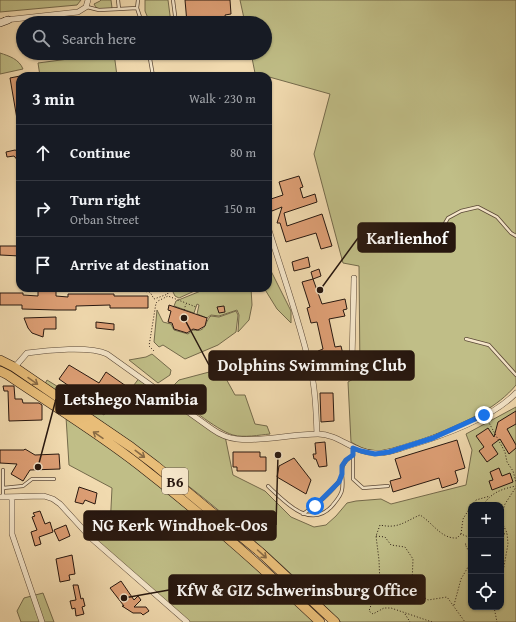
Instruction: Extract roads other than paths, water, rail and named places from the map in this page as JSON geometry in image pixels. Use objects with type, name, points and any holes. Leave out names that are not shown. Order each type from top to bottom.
[{"type":"highway","name":"B6","points":[[0,360],[14,367],[131,447],[156,466],[260,552],[335,622]]},
{"type":"highway","name":"B6","points":[[4,373],[138,464],[226,536],[320,622]]},
{"type":"street","points":[[45,16],[78,12],[86,7],[88,0]]},
{"type":"street","points":[[3,21],[16,19]]},
{"type":"street","points":[[272,240],[312,377],[317,434]]},
{"type":"street","points":[[312,377],[342,373],[351,366],[353,344],[354,278]]},
{"type":"street","points":[[4,373],[14,367],[27,353],[62,350],[99,351],[108,354],[212,429],[225,436],[236,439],[253,439],[326,434],[345,442],[353,448],[375,454],[389,452],[433,438],[484,415],[507,400],[516,392]]},
{"type":"street","points":[[1,497],[44,496],[53,499],[60,504],[91,538],[187,622]]},
{"type":"street","points":[[12,497],[12,534],[42,622]]},
{"type":"lane","points":[[118,0],[119,9]]},
{"type":"lane","points":[[138,0],[137,8],[140,16]]},
{"type":"lane","points":[[173,0],[175,16]]},
{"type":"lane","points":[[86,7],[99,10],[137,8]]},
{"type":"lane","points":[[150,60],[152,72]]},
{"type":"lane","points":[[440,232],[448,218],[461,210],[478,207],[497,217],[511,233],[516,236]]},
{"type":"lane","points":[[466,339],[489,345],[516,374]]},
{"type":"lane","points":[[353,448],[354,479],[363,488],[388,486]]},
{"type":"lane","points":[[268,486],[288,504],[303,514],[320,515],[328,510],[338,499],[342,491],[342,466],[346,460],[353,455]]},
{"type":"lane","points":[[1,497],[3,488],[3,470]]},
{"type":"lane","points":[[303,514],[315,506],[339,482],[342,474]]},
{"type":"lane","points":[[3,488],[23,486],[34,479],[54,479]]},
{"type":"place","name":"Karlienhof","points":[[320,290]]},
{"type":"place","name":"Dolphins Swimming Club","points":[[184,318]]},
{"type":"place","name":"NG Kerk Windhoek-Oos","points":[[278,455]]},
{"type":"place","name":"Letshego Namibia","points":[[38,467]]},
{"type":"place","name":"KfW & GIZ Schwerinsburg Office","points":[[124,598]]}]
